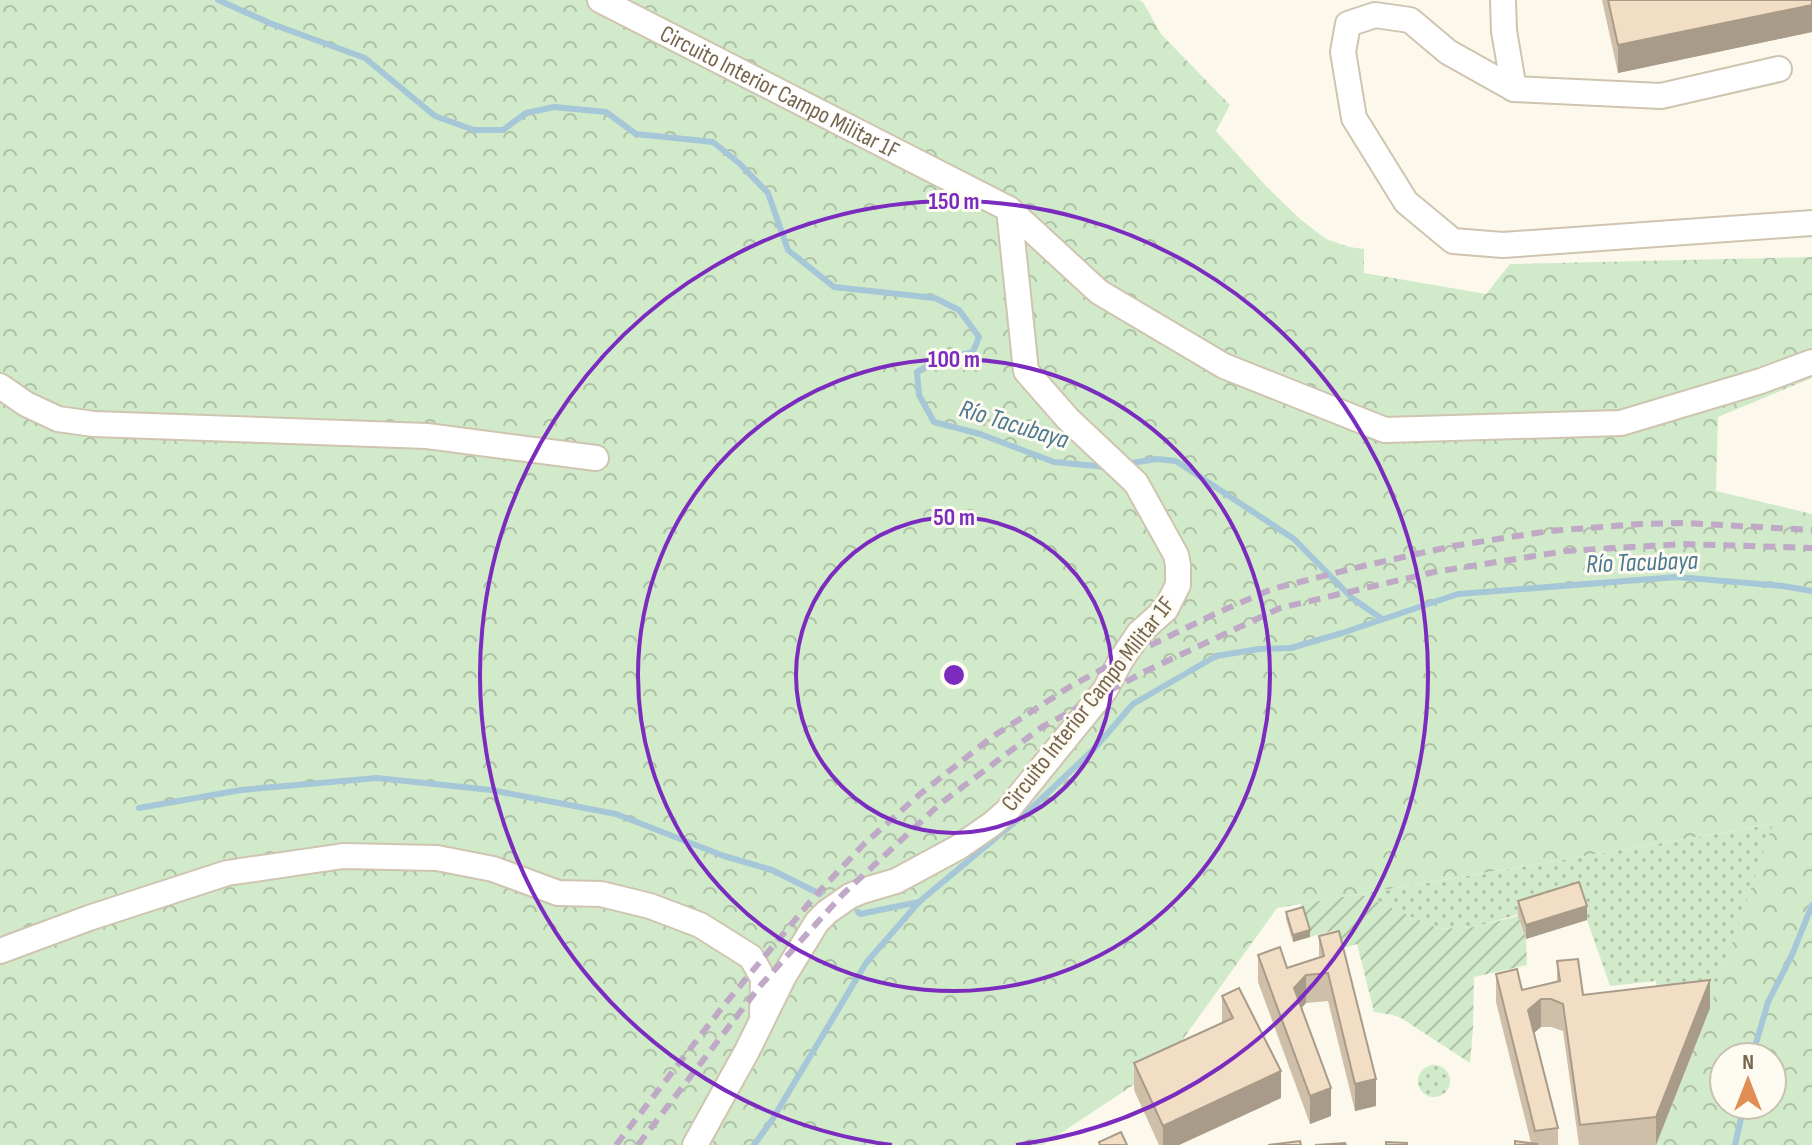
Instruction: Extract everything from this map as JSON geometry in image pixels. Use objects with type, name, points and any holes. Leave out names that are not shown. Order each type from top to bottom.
[{"type":"street","name":"Circuito Interior Campo Militar 1F","points":[[600,0],[1009,209],[1026,371],[1068,419],[1136,483],[1176,555],[1178,565],[1178,585],[1166,609],[1139,633],[1105,690],[1021,796],[992,824],[959,847],[912,874],[850,896],[827,912],[809,934],[784,976],[695,1145]]},
{"type":"street","points":[[1503,0],[1504,31],[1514,89]]},
{"type":"street","points":[[1779,69],[1661,96],[1514,89],[1448,52],[1410,20],[1375,15],[1348,24],[1343,52],[1354,118],[1406,202],[1453,241],[1503,245],[1812,223]]},
{"type":"street","points":[[1009,209],[1099,292],[1199,352],[1224,366],[1385,430],[1621,423],[1761,381],[1812,362]]},
{"type":"street","points":[[0,386],[26,404],[58,419],[94,424],[427,436],[596,458]]},
{"type":"street","points":[[0,951],[227,873],[343,856],[437,858],[493,869],[558,893],[601,894],[650,906],[700,925],[751,957],[763,978],[761,1022]]},
{"type":"green space","points":[[0,0],[1139,0],[1161,34],[1230,105],[1216,131],[1300,219],[1326,239],[1364,249],[1364,273],[1486,294],[1510,264],[1812,257],[1812,378],[1718,417],[1716,491],[1812,514],[1812,1145],[1656,1145],[1710,1008],[1773,824],[1277,908],[1165,1064],[1043,1145],[0,1145]]},
{"type":"green space","points":[[1774,824],[1710,1008],[1660,1014],[1656,981],[1610,986],[1579,897],[1475,927],[1438,929],[1360,894]]},
{"type":"green space","points":[[1360,894],[1439,929],[1475,927],[1518,916],[1526,939],[1527,965],[1474,977],[1470,1063],[1401,1018],[1374,1012],[1357,944],[1340,949],[1335,930],[1310,937],[1301,904]]},
{"type":"green space","points":[[1434,1065],[1445,1070],[1450,1081],[1445,1092],[1434,1097],[1423,1092],[1418,1081],[1423,1070]]},
{"type":"building","points":[[1608,0],[1812,0],[1812,5],[1618,45]]},
{"type":"building","points":[[1579,882],[1587,906],[1526,925],[1518,901]]},
{"type":"building","points":[[1303,907],[1310,930],[1293,935],[1286,912]]},
{"type":"building","points":[[1339,931],[1376,1079],[1355,1084],[1328,973],[1306,975],[1294,988],[1331,1088],[1310,1096],[1258,955],[1280,947],[1287,968],[1324,956],[1319,936]]},
{"type":"building","points":[[1578,959],[1583,995],[1710,980],[1656,1117],[1580,1125],[1563,1004],[1541,999],[1528,1010],[1558,1128],[1535,1131],[1496,974],[1517,969],[1522,990],[1560,981],[1557,961]]},
{"type":"building","points":[[1239,988],[1281,1071],[1163,1126],[1134,1063],[1233,1018],[1222,996]]},
{"type":"building","points":[[1121,1132],[1127,1145],[1100,1145],[1099,1142]]},
{"type":"building","points":[[1300,1141],[1301,1145],[1268,1145]]},
{"type":"building","points":[[1515,1141],[1538,1144],[1515,1145]]},
{"type":"building","points":[[1386,1142],[1407,1143],[1407,1145],[1386,1145]]},
{"type":"waterway","name":"Río Tacubaya","points":[[218,0],[272,24],[365,58],[435,116],[474,130],[503,130],[526,113],[554,107],[606,112],[636,134],[713,142],[768,193],[788,250],[834,287],[935,298],[959,310],[979,337],[973,352],[937,361],[917,372],[919,395],[934,422],[980,434],[1054,462],[1106,467]]},
{"type":"waterway","name":"Río Tacubaya","points":[[1125,464],[1157,459],[1176,461],[1294,539],[1352,598],[1382,619]]},
{"type":"waterway","points":[[754,1145],[866,963],[919,902],[1035,805],[1093,750],[1133,704],[1216,656],[1291,648],[1458,594],[1677,577],[1812,591]]},
{"type":"waterway","points":[[139,808],[241,790],[377,778],[491,790],[616,814],[724,856],[772,870],[820,894]]},
{"type":"waterway","points":[[858,912],[919,902]]},
{"type":"waterway","points":[[1757,1041],[1768,1002],[1792,955],[1812,905]]},
{"type":"waterway","points":[[1735,1145],[1740,1121]]},
{"type":"railway","points":[[616,1145],[724,1005],[815,896],[864,844],[920,794],[992,737],[1071,686],[1112,664],[1272,589],[1453,546],[1549,531],[1641,524],[1686,523],[1812,530]]},
{"type":"railway","points":[[638,1145],[760,986],[843,894],[940,804],[1042,727],[1146,671],[1280,608],[1434,572],[1566,551],[1683,544],[1812,548]]}]
